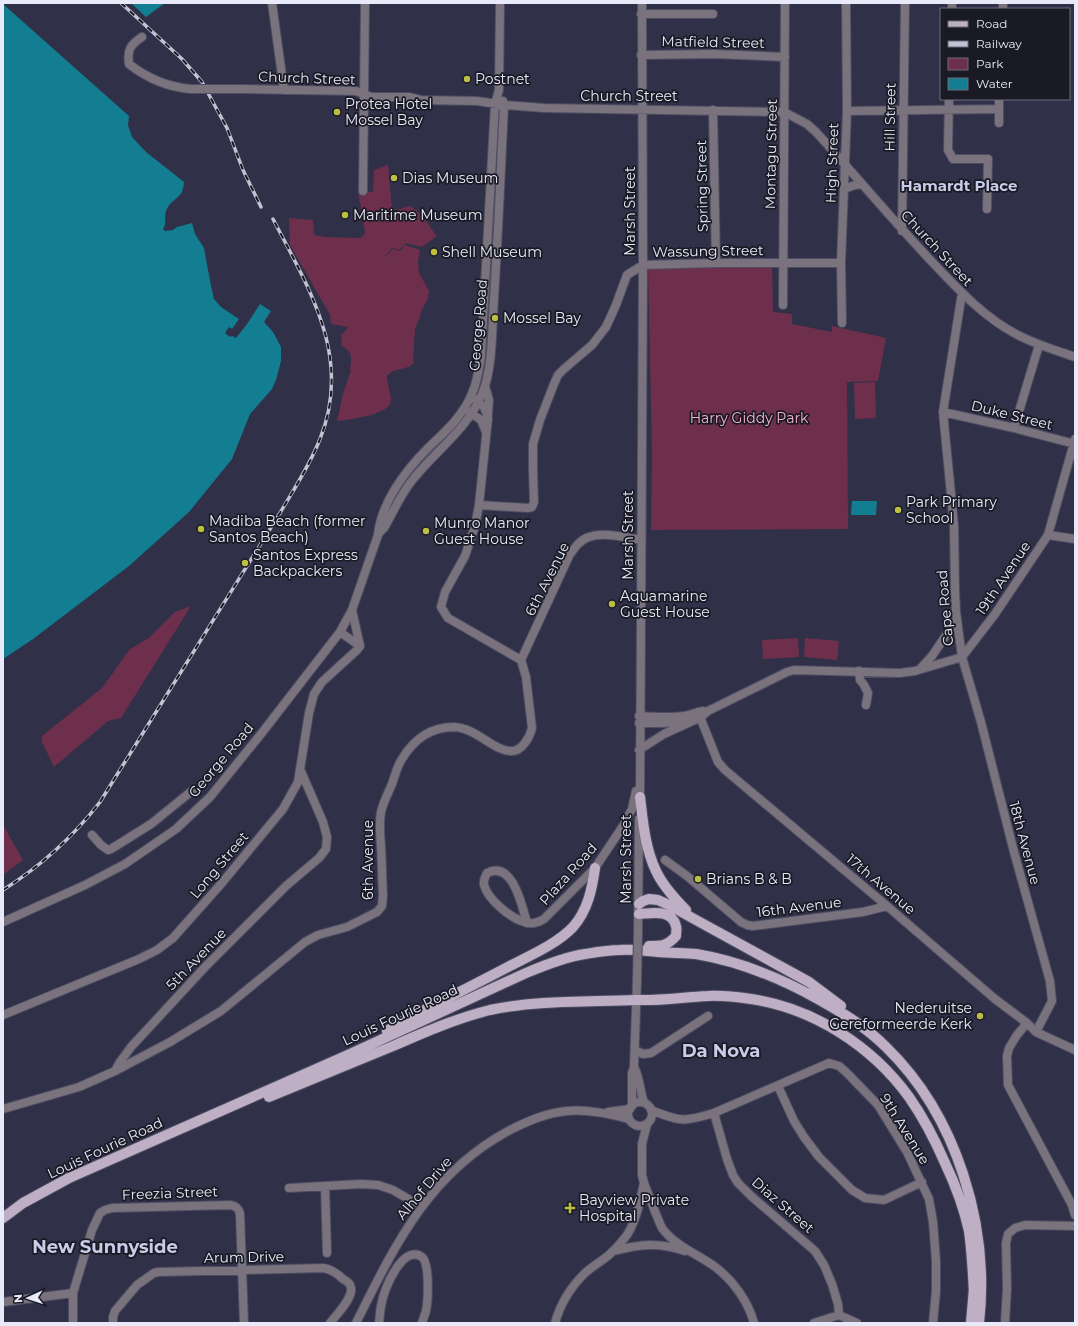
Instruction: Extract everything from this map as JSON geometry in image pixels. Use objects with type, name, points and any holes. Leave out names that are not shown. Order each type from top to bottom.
[{"type":"main road","points":[[640,797],[649,852],[656,871],[670,893],[696,920]]},
{"type":"main road","points":[[350,1054],[399,1023],[534,953],[566,934],[579,919],[586,907],[591,892],[595,868]]},
{"type":"main road","points":[[639,904],[649,899],[658,900],[669,904],[809,982],[859,1019],[886,1047]]},
{"type":"main road","points":[[621,950],[641,946],[659,946],[669,943],[676,936],[676,925],[668,915],[659,913],[639,914]]},
{"type":"main road","name":"Louis Fourie Road","points":[[3,1218],[14,1208],[69,1178],[350,1054],[526,972],[554,962],[584,954],[621,950],[695,954],[728,961],[760,971],[793,985],[844,1014],[862,1026],[886,1047],[918,1085],[944,1127],[968,1188],[977,1233],[980,1262],[981,1294],[979,1323]]},
{"type":"main road","points":[[69,1178],[462,1018],[490,1010],[539,1004],[636,1000],[649,1001],[720,996],[752,999],[768,1002],[797,1011],[826,1024],[848,1038],[870,1055],[887,1071],[909,1097],[931,1133],[949,1172],[962,1208],[971,1247],[974,1294]]},
{"type":"main road","name":"Louis Fourie Road","points":[[826,1004],[844,1015],[884,1050],[916,1087],[940,1129],[962,1182],[969,1211],[975,1259],[971,1323]]},
{"type":"street","points":[[272,3],[284,90]]},
{"type":"street","points":[[363,191],[365,3]]},
{"type":"street","points":[[500,3],[499,90],[504,105]]},
{"type":"street","name":"Marsh Street","points":[[631,1107],[632,1073],[634,1067],[635,1050],[639,914],[639,719],[643,265],[642,3]]},
{"type":"street","name":"Montagu Street","points":[[783,305],[782,262],[785,3]]},
{"type":"street","name":"High Street","points":[[842,323],[841,263],[847,111],[846,3]]},
{"type":"street","name":"Hill Street","points":[[902,231],[906,3]]},
{"type":"street","points":[[641,14],[713,14]]},
{"type":"street","name":"Church Street","points":[[142,36],[128,50],[129,64],[157,82],[178,88],[356,91],[371,97],[409,97],[421,100],[477,101],[504,105],[571,109],[784,112],[806,124],[816,132],[902,231],[978,308],[1016,334],[1039,345],[1075,357]]},
{"type":"street","name":"Matfield Street","points":[[641,55],[714,54],[785,56]]},
{"type":"street","name":"George Road","points":[[3,922],[85,885],[125,864],[176,829],[210,797],[340,632],[352,610],[378,535],[382,515],[404,475],[427,449],[453,424],[464,409],[471,397],[478,379],[481,356],[495,104],[499,90]]},
{"type":"street","points":[[949,100],[948,150],[953,159],[988,159],[987,209]]},
{"type":"street","points":[[999,100],[999,124]]},
{"type":"street","name":"George Road","points":[[378,535],[384,528],[412,480],[460,429],[472,414],[479,402],[485,386],[490,357],[504,105]]},
{"type":"street","points":[[847,111],[999,109]]},
{"type":"street","name":"Spring Street","points":[[713,110],[716,263]]},
{"type":"street","points":[[844,189],[862,184]]},
{"type":"street","name":"Wassung Street","points":[[479,505],[532,507],[534,502],[533,458],[535,438],[540,420],[554,384],[558,375],[599,338],[611,316],[626,275],[643,265],[782,262],[841,263]]},
{"type":"street","name":"Cape Road","points":[[639,719],[699,714],[794,670],[900,673],[921,669],[962,657],[955,590],[954,525],[943,412],[962,293]]},
{"type":"street","points":[[1014,428],[1039,345]]},
{"type":"street","points":[[485,386],[489,400],[488,418],[479,505],[475,526],[465,556],[445,592],[441,607],[448,618],[521,660]]},
{"type":"street","points":[[471,397],[484,407],[488,418]]},
{"type":"street","points":[[464,409],[481,420],[486,432]]},
{"type":"street","name":"Duke Street","points":[[943,412],[1075,442]]},
{"type":"street","points":[[1048,535],[1075,442]]},
{"type":"street","name":"19th Avenue","points":[[962,657],[995,614],[1048,535],[1075,539]]},
{"type":"street","name":"6th Avenue","points":[[115,1071],[170,1042],[221,1011],[305,942],[318,936],[347,927],[377,912],[382,906],[383,895],[380,828],[381,812],[401,759],[412,745],[424,734],[441,728],[462,728],[471,731],[504,751],[518,750],[531,734],[532,728],[526,677],[521,660],[570,554],[584,539],[593,536],[613,536],[641,540]]},
{"type":"street","points":[[352,610],[360,646]]},
{"type":"street","points":[[921,669],[958,619]]},
{"type":"street","points":[[340,632],[360,646]]},
{"type":"street","name":"Long Street","points":[[3,1015],[139,959],[157,950],[173,938],[221,884],[283,809],[298,782],[308,713],[314,694],[322,682],[358,650],[360,646]]},
{"type":"street","name":"18th Avenue","points":[[962,657],[981,722],[1014,852],[1050,981],[1052,1001],[1036,1032]]},
{"type":"street","points":[[859,671],[860,680],[868,693],[866,705]]},
{"type":"street","name":"Cape Road","points":[[639,750],[664,734],[690,721],[699,714]]},
{"type":"street","name":"17th Avenue","points":[[699,714],[721,767],[887,906],[994,999],[1027,1023],[1036,1032],[1075,1050]]},
{"type":"street","name":"Cape Road","points":[[639,719],[660,723],[690,721]]},
{"type":"street","points":[[623,826],[632,809],[640,766]]},
{"type":"street","name":"5th Avenue","points":[[115,1071],[131,1047],[205,967],[286,886],[319,858],[326,849],[327,837],[323,822],[300,768]]},
{"type":"street","points":[[92,835],[103,847],[108,850],[111,849],[151,824],[193,790]]},
{"type":"street","name":"Plaza Road","points":[[526,923],[520,902],[508,876],[502,871],[495,870],[487,873],[484,878],[484,885],[490,896],[500,908],[513,917],[526,923],[537,922],[544,919],[595,868],[623,826],[639,818]]},
{"type":"street","name":"16th Avenue","points":[[665,860],[687,876],[741,922],[747,925],[753,926],[863,912],[887,906]]},
{"type":"street","points":[[635,1050],[643,1054],[651,1053],[708,1016]]},
{"type":"street","points":[[1027,1023],[1013,1042],[1007,1056],[1008,1085],[1072,1205],[1075,1215]]},
{"type":"street","name":"9th Avenue","points":[[651,1110],[671,1118],[685,1120],[714,1113],[829,1064],[839,1066],[878,1105],[907,1152],[929,1199],[933,1222],[936,1291],[933,1323]]},
{"type":"street","name":"Marsh Street","points":[[634,1067],[638,1074],[640,1092],[644,1103]]},
{"type":"street","points":[[3,1109],[79,1087],[115,1071]]},
{"type":"street","points":[[778,1086],[794,1121],[804,1137],[819,1157],[852,1190],[865,1198],[884,1200],[922,1182]]},
{"type":"street","points":[[642,1144],[628,1112],[631,1107],[638,1102],[647,1104],[652,1113],[642,1144],[642,1175],[662,1228],[691,1253],[714,1266],[729,1280],[742,1296],[752,1314],[754,1323]]},
{"type":"street","name":"Alhof Drive","points":[[601,1112],[631,1107]]},
{"type":"street","name":"Alhof Drive","points":[[356,1323],[383,1268],[422,1205],[457,1166],[494,1139],[538,1116],[567,1110],[601,1112],[632,1122]]},
{"type":"street","name":"Diaz Street","points":[[714,1113],[727,1159],[738,1184],[815,1251],[824,1265],[832,1284],[838,1304],[839,1315]]},
{"type":"street","name":"9th Avenue","points":[[648,1123],[671,1118]]},
{"type":"street","points":[[632,1122],[640,1126],[648,1123]]},
{"type":"street","points":[[555,1323],[561,1306],[573,1286],[584,1273],[614,1251],[632,1227],[637,1214],[644,1183]]},
{"type":"street","points":[[289,1188],[361,1184],[378,1185],[393,1190],[422,1205]]},
{"type":"street","points":[[325,1186],[327,1253]]},
{"type":"street","name":"Freezia Street","points":[[73,1292],[97,1217],[100,1212],[112,1208],[230,1204],[236,1206],[239,1210],[240,1218],[241,1270]]},
{"type":"street","points":[[3,1212],[14,1208]]},
{"type":"street","points":[[1005,1323],[1007,1289],[1006,1243],[1010,1231],[1025,1225],[1075,1226]]},
{"type":"street","points":[[614,1251],[634,1246],[652,1245],[668,1246],[691,1253]]},
{"type":"street","points":[[379,1323],[382,1301],[388,1283],[400,1262],[405,1258],[416,1255],[421,1256],[426,1266],[427,1273],[426,1313],[422,1323]]},
{"type":"street","name":"Arum Drive","points":[[113,1323],[112,1316],[115,1311],[137,1285],[154,1273],[163,1271],[324,1268],[333,1270],[350,1285],[352,1292],[346,1304],[330,1323]]},
{"type":"street","points":[[241,1270],[244,1323]]},
{"type":"street","points":[[3,1302],[73,1292],[73,1323]]},
{"type":"street","points":[[814,1323],[839,1315],[857,1323]]},
{"type":"green space","points":[[388,165],[392,210],[409,206],[419,212],[437,236],[422,247],[406,243],[399,250],[392,248],[383,259],[393,249],[400,251],[405,245],[420,250],[418,262],[419,273],[429,291],[428,299],[420,313],[421,314],[415,329],[414,363],[407,367],[393,371],[387,376],[391,398],[390,404],[387,408],[374,414],[337,421],[343,394],[351,370],[351,356],[342,346],[341,335],[348,327],[331,324],[330,315],[290,245],[289,218],[313,220],[314,235],[325,237],[360,238],[365,232],[358,191],[373,192],[374,170]]},
{"type":"green space","name":"Harry Giddy Park","points":[[772,264],[773,312],[792,314],[792,324],[832,332],[832,326],[886,338],[878,381],[847,382],[848,529],[651,530],[652,454],[648,267]]},
{"type":"green space","points":[[875,382],[876,418],[855,419],[854,383]]},
{"type":"green space","points":[[191,606],[121,718],[108,721],[54,767],[42,742],[42,736],[102,688],[130,649],[149,638],[175,612]]},
{"type":"green space","points":[[798,638],[799,657],[763,659],[762,640]]},
{"type":"green space","points":[[805,638],[839,641],[837,660],[804,657]]},
{"type":"green space","points":[[3,825],[23,860],[3,875]]},
{"type":"water","points":[[131,3],[165,3],[146,17]]},
{"type":"water","points":[[3,4],[129,116],[128,125],[132,137],[146,152],[184,182],[182,192],[168,206],[163,229],[165,231],[173,230],[177,227],[192,223],[195,234],[204,248],[214,299],[221,307],[239,319],[232,329],[229,327],[225,333],[230,337],[232,336],[236,338],[260,304],[271,311],[264,322],[273,332],[281,347],[281,361],[272,389],[250,414],[232,459],[189,512],[129,566],[33,639],[3,659]]},
{"type":"water","points":[[852,501],[877,501],[876,515],[851,515]]},
{"type":"railway","points":[[121,3],[182,59],[202,82],[227,128],[243,170],[261,207]]},
{"type":"railway","points":[[3,890],[17,881],[56,850],[79,827],[100,802],[280,513],[307,468],[316,449],[329,409],[332,380],[329,352],[322,324],[312,298],[273,219]]},
{"type":"place","name":"Postnet","points":[[467,79]]},
{"type":"place","name":"Protea Hotel Mossel Bay","points":[[337,112]]},
{"type":"place","name":"Dias Museum","points":[[394,178]]},
{"type":"place","name":"Maritime Museum","points":[[345,215]]},
{"type":"place","name":"Shell Museum","points":[[434,252]]},
{"type":"place","name":"Mossel Bay","points":[[495,318]]},
{"type":"place","name":"Park Primary School","points":[[898,510]]},
{"type":"place","name":"Madiba Beach (former Santos Beach)","points":[[201,529]]},
{"type":"place","name":"Munro Manor Guest House","points":[[426,531]]},
{"type":"place","name":"Santos Express Backpackers","points":[[245,563]]},
{"type":"place","name":"Aquamarine Guest House","points":[[612,604]]},
{"type":"place","name":"Brians B & B","points":[[698,879]]},
{"type":"place","name":"Nederuitse Gereformeerde Kerk","points":[[980,1016]]},
{"type":"place","name":"Bayview Private Hospital","points":[[570,1208]]},
{"type":"district","name":"Hamardt Place","points":[[959,186]]},
{"type":"district","name":"Da Nova","points":[[721,1051]]},
{"type":"district","name":"New Sunnyside","points":[[105,1247]]}]
